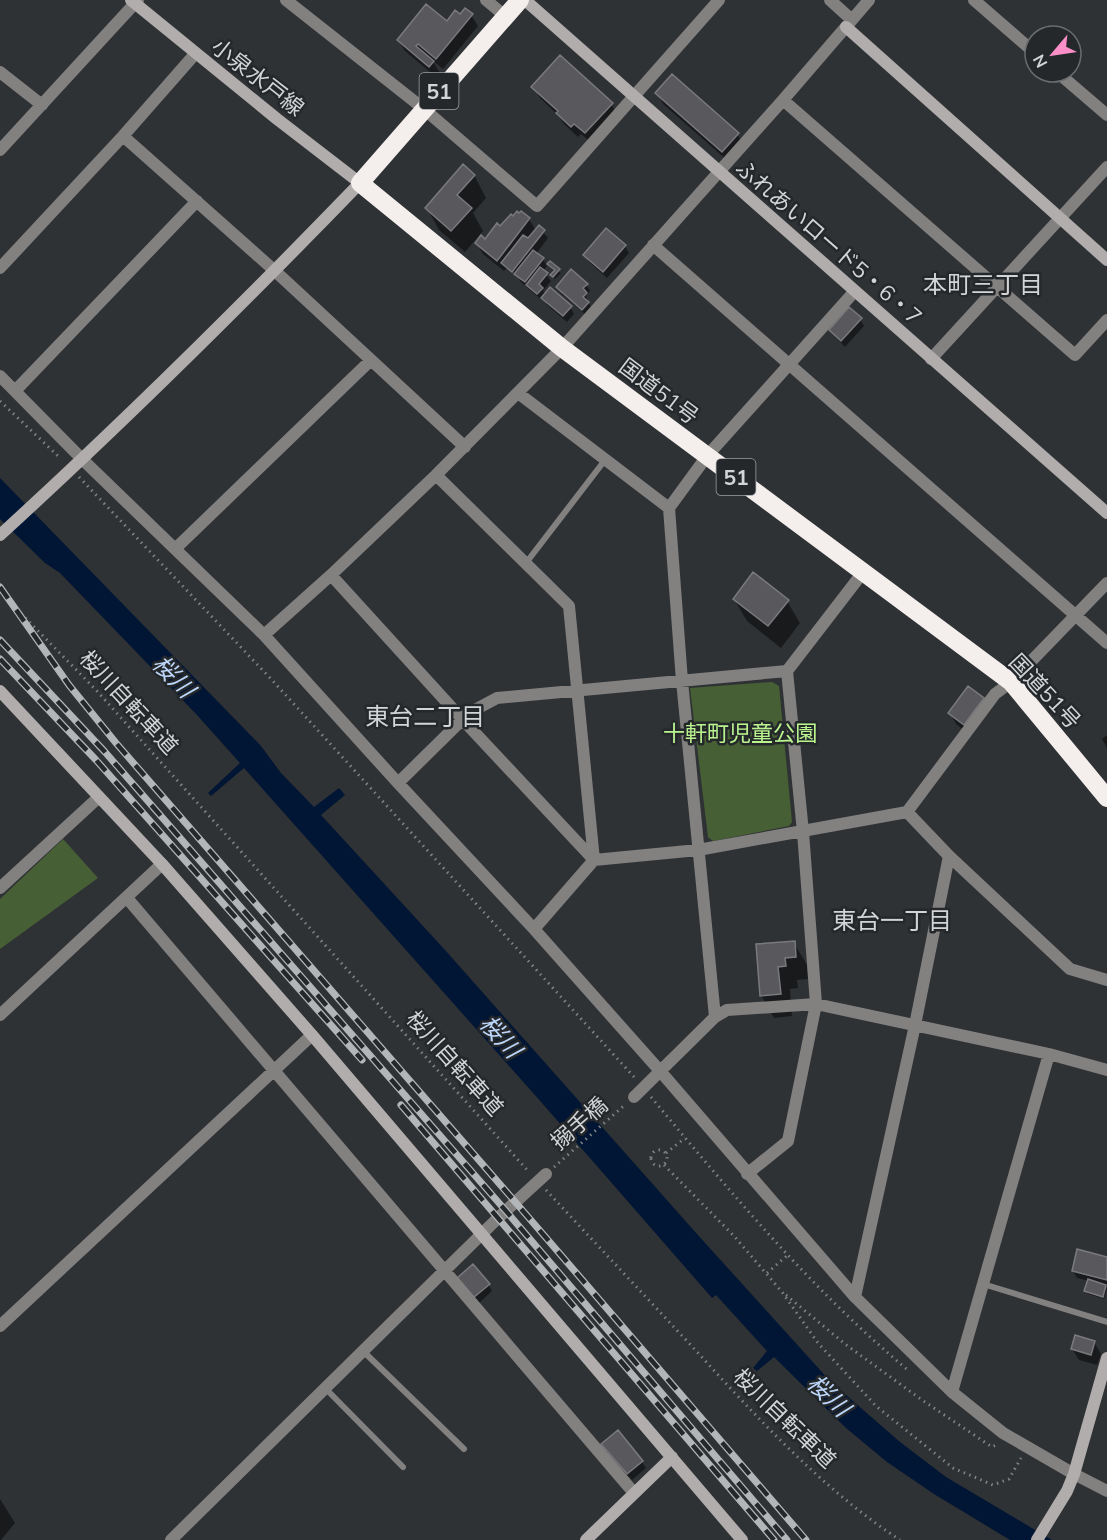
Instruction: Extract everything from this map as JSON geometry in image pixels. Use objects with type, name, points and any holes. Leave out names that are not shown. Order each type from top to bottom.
[{"type":"highway","name":"51","points":[[360,183],[520,0]]},
{"type":"highway","name":"国道51号","points":[[360,183],[562,348],[1011,682],[1107,798]]},
{"type":"street","points":[[286,0],[424,109],[537,206],[719,0]]},
{"type":"street","points":[[486,0],[505,16]]},
{"type":"street","name":"ふれあいロード5・6・7","points":[[525,0],[1107,513]]},
{"type":"street","points":[[830,0],[849,23],[1107,260]]},
{"type":"street","points":[[264,635],[436,475],[562,348],[869,0]]},
{"type":"street","points":[[974,0],[1023,43]]},
{"type":"street","points":[[0,150],[135,1]]},
{"type":"street","name":"小泉水戸線","points":[[135,1],[195,54],[360,183]]},
{"type":"street","points":[[0,268],[123,136],[195,54]]},
{"type":"street","points":[[0,72],[42,105]]},
{"type":"street","points":[[1071,84],[1107,116]]},
{"type":"street","points":[[783,100],[1075,355],[1107,320]]},
{"type":"street","points":[[123,136],[275,271],[465,447]]},
{"type":"street","points":[[931,359],[1107,167]]},
{"type":"street","points":[[0,535],[68,473],[275,271],[360,183]]},
{"type":"street","points":[[15,391],[197,201]]},
{"type":"street","points":[[653,245],[1107,643]]},
{"type":"street","points":[[715,1017],[682,681],[669,508],[707,456],[854,292]]},
{"type":"street","points":[[175,549],[370,361]]},
{"type":"street","points":[[0,376],[82,459],[264,635],[534,929],[661,1072],[855,1298],[952,1392],[1003,1433],[1107,1491]]},
{"type":"street","points":[[518,393],[669,508]]},
{"type":"street","points":[[436,475],[570,606],[594,860]]},
{"type":"street","points":[[747,1174],[788,1141],[816,1004],[803,832],[787,671],[864,571]]},
{"type":"street","points":[[331,575],[594,860]]},
{"type":"street","points":[[534,929],[594,860],[698,850],[908,812],[995,694],[1011,682],[1107,583]]},
{"type":"street","points":[[398,783],[469,713],[497,698],[787,671]]},
{"type":"street","points":[[0,691],[162,864],[312,1035],[742,1540]]},
{"type":"street","points":[[0,888],[99,797]]},
{"type":"street","points":[[908,812],[949,856],[1070,969],[1107,980]]},
{"type":"street","points":[[855,1298],[915,1025],[949,856]]},
{"type":"street","points":[[0,1015],[162,864]]},
{"type":"street","points":[[127,898],[634,1493]]},
{"type":"street","points":[[639,1092],[715,1017],[727,1010],[816,1004],[1049,1054],[1107,1070]]},
{"type":"street","points":[[0,1326],[312,1035]]},
{"type":"street","points":[[952,1392],[1049,1054]]},
{"type":"street","points":[[171,1540],[444,1271],[542,1178]]},
{"type":"street","points":[[1037,1540],[1067,1491],[1074,1474],[1107,1358]]},
{"type":"street","points":[[586,1540],[672,1457]]},
{"type":"lane","points":[[526,563],[605,460]]},
{"type":"lane","points":[[983,1284],[1107,1322]]},
{"type":"lane","points":[[363,1351],[464,1449]]},
{"type":"lane","points":[[325,1388],[403,1467]]},
{"type":"path","points":[[0,401],[279,688],[639,1092],[686,1138],[843,1312],[909,1371]]},
{"type":"path","name":"桜川自転車道","points":[[0,592],[96,690],[493,1129],[542,1178],[734,1394],[838,1492],[900,1540]]},
{"type":"path","name":"搦手橋","points":[[542,1178],[639,1092]]},
{"type":"path","points":[[666,1153],[686,1138]]},
{"type":"path","points":[[660,1149],[666,1153],[668,1159],[664,1165],[658,1167],[652,1164],[650,1157],[653,1151],[660,1149]]},
{"type":"path","points":[[664,1165],[767,1273],[818,1343],[876,1406],[953,1468],[993,1485],[1010,1479],[1022,1455],[1016,1452]]},
{"type":"path","points":[[767,1273],[789,1254]]},
{"type":"path","points":[[782,1292],[845,1344],[922,1400],[992,1447],[998,1445],[990,1438]]},
{"type":"green space","name":"十軒町児童公園","points":[[772,682],[779,686],[792,822],[789,826],[713,841],[708,837],[690,688]]},
{"type":"green space","points":[[63,839],[98,878],[0,949],[0,899]]},
{"type":"water","name":"桜川","points":[[0,478],[261,746],[281,773],[314,807],[339,788],[345,795],[321,815],[445,950],[830,1381],[900,1442],[946,1477],[1052,1540],[1010,1540],[934,1494],[887,1462],[846,1428],[774,1357],[757,1371],[753,1368],[767,1351],[716,1295],[712,1298],[244,768],[211,796],[208,793],[240,763],[60,573],[45,563],[0,519]]},
{"type":"building","points":[[426,4],[447,21],[455,10],[460,14],[465,8],[473,14],[436,59],[418,44],[416,46],[434,61],[429,67],[397,40]]},
{"type":"building","points":[[560,55],[613,103],[585,133],[574,124],[571,127],[556,113],[558,111],[531,87]]},
{"type":"building","points":[[672,74],[739,133],[722,152],[655,93]]},
{"type":"building","points":[[463,164],[475,175],[457,195],[472,208],[451,231],[425,208]]},
{"type":"building","points":[[517,211],[519,213],[521,211],[530,218],[497,261],[475,243],[481,235],[485,239],[497,223],[500,226]]},
{"type":"building","points":[[539,225],[545,230],[512,272],[501,263],[523,235],[528,238]]},
{"type":"building","points":[[606,228],[626,245],[603,272],[583,255]]},
{"type":"building","points":[[533,250],[544,258],[525,282],[514,274]]},
{"type":"building","points":[[550,261],[560,269],[553,277],[550,275],[555,270],[547,264]]},
{"type":"building","points":[[540,267],[548,273],[539,284],[543,288],[537,294],[526,285]]},
{"type":"building","points":[[571,269],[588,284],[583,288],[587,293],[583,297],[589,302],[582,310],[556,287]]},
{"type":"building","points":[[550,287],[572,306],[563,316],[541,298]]},
{"type":"building","points":[[849,307],[862,318],[841,341],[829,330]]},
{"type":"building","points":[[753,572],[789,600],[768,626],[733,599]]},
{"type":"building","points":[[968,686],[984,698],[964,725],[948,713]]},
{"type":"building","points":[[795,941],[796,957],[785,958],[786,966],[778,967],[781,994],[760,996],[756,944]]},
{"type":"building","points":[[1077,1249],[1107,1257],[1107,1280],[1072,1271]]},
{"type":"building","points":[[473,1264],[490,1284],[473,1298],[457,1278]]},
{"type":"building","points":[[1088,1279],[1106,1285],[1103,1297],[1084,1291]]},
{"type":"building","points":[[1075,1335],[1095,1341],[1091,1355],[1071,1349]]},
{"type":"building","points":[[618,1430],[643,1461],[627,1474],[601,1444]]},
{"type":"railway","points":[[0,587],[69,685],[116,743],[806,1540]]},
{"type":"railway","points":[[0,640],[105,752],[506,1211],[787,1540]]},
{"type":"railway","points":[[0,659],[96,760],[362,1060]]},
{"type":"railway","points":[[401,1105],[774,1540]]},
{"type":"district","name":"本町三丁目","points":[[983,284]]},
{"type":"district","name":"東台二丁目","points":[[425,716]]},
{"type":"district","name":"東台一丁目","points":[[892,920]]}]
